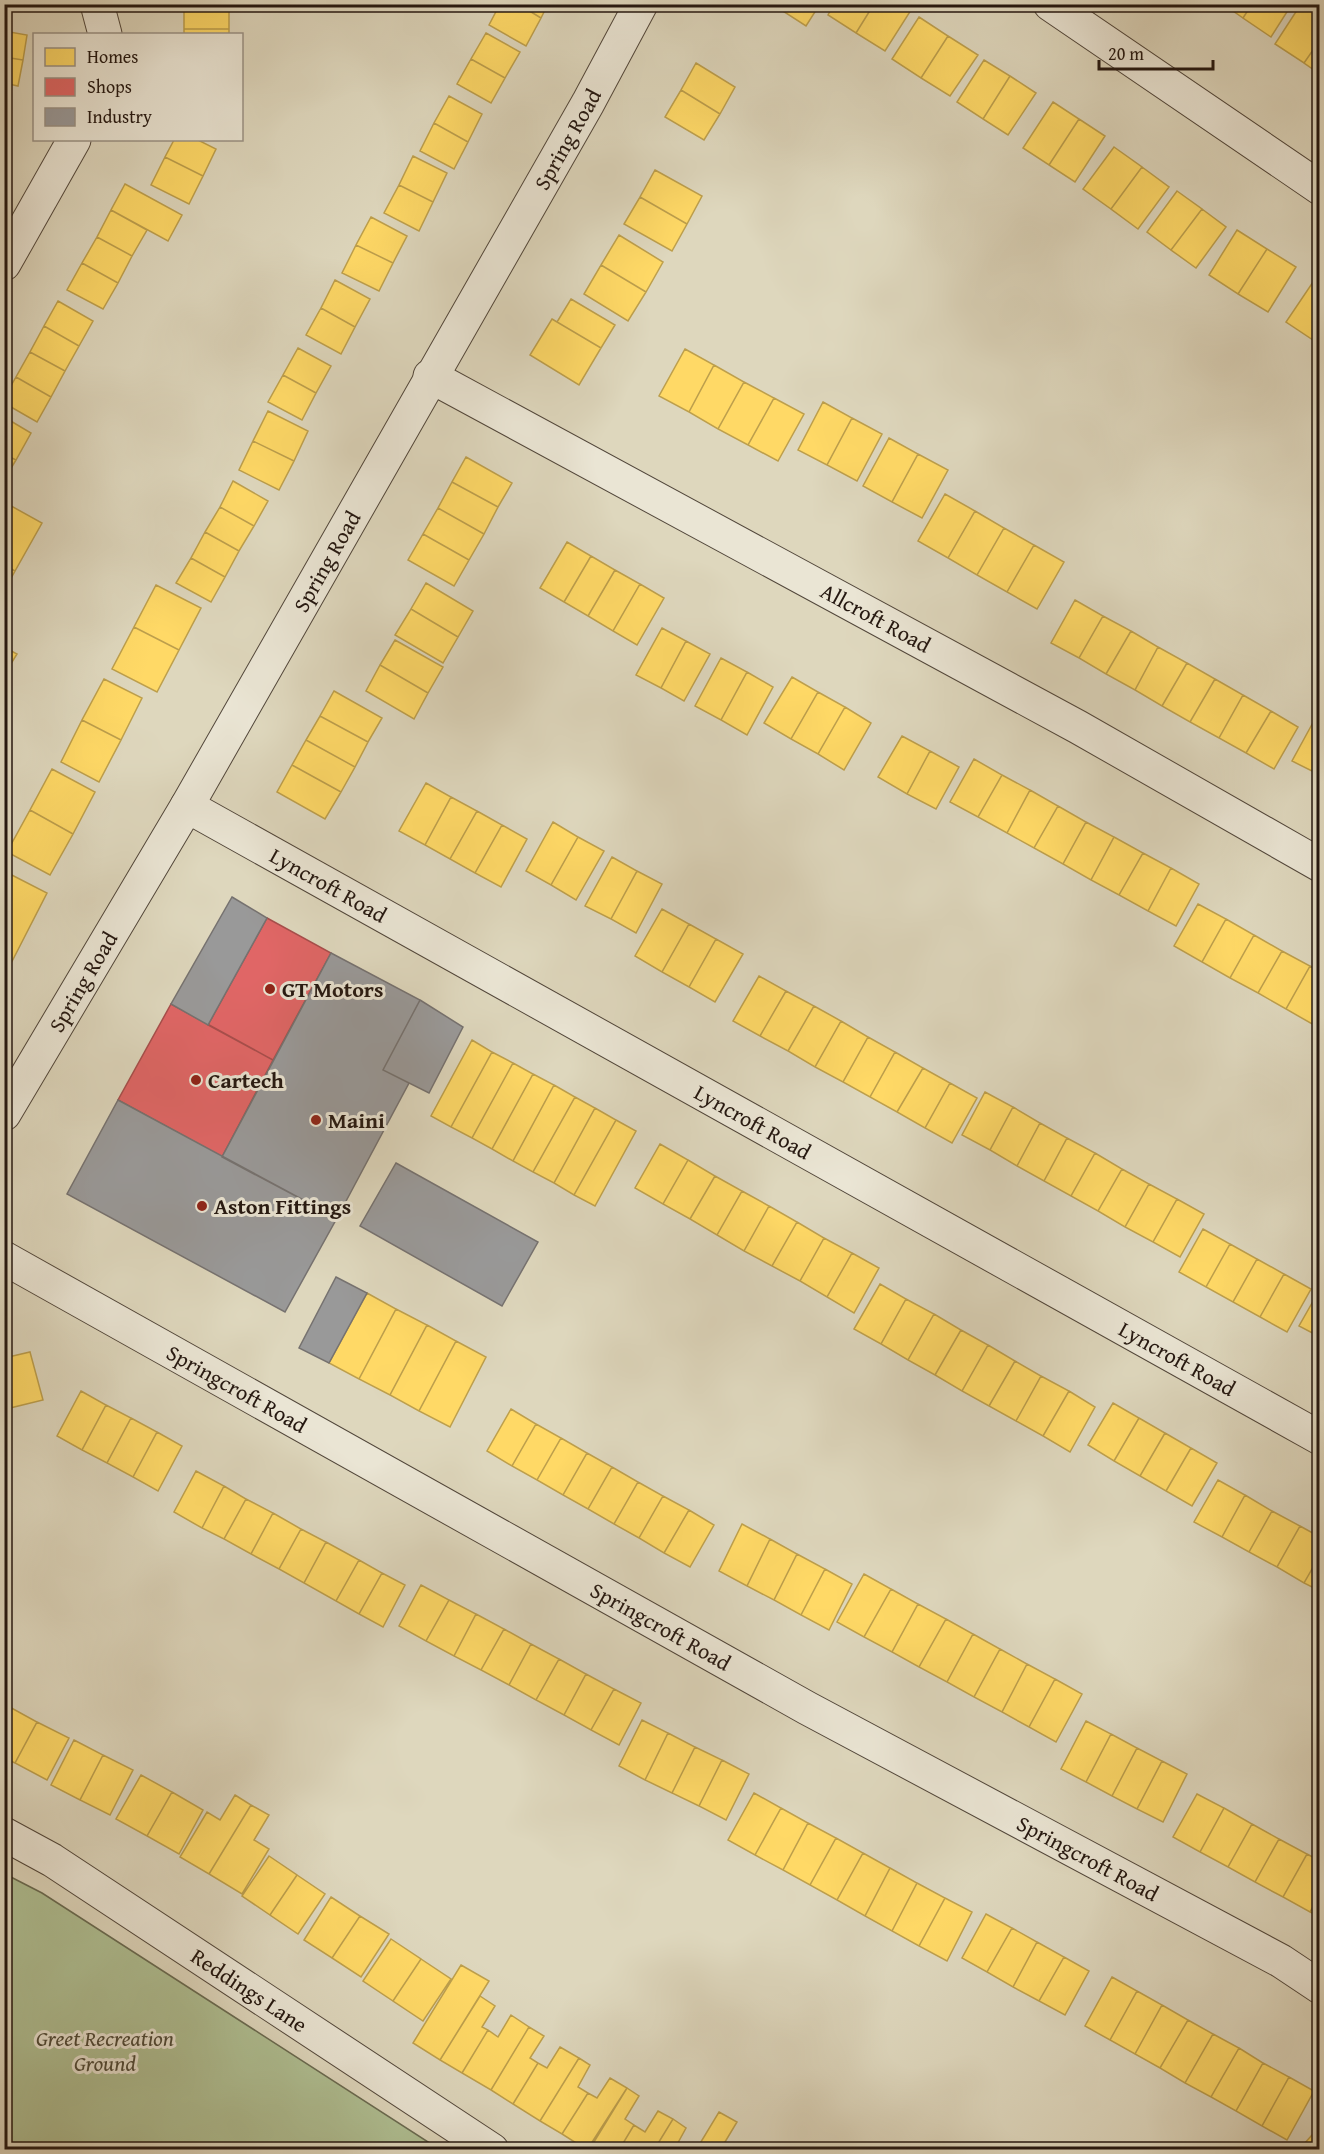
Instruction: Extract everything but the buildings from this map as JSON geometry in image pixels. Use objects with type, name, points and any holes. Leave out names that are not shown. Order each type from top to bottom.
[{"type":"street","points":[[97,4],[105,33]]},
{"type":"street","name":"Spring Road","points":[[4,1114],[187,806],[430,376],[588,103],[641,4]]},
{"type":"street","points":[[1050,4],[1320,188]]},
{"type":"street","points":[[4,264],[73,141]]},
{"type":"street","name":"Allcroft Road","points":[[430,376],[1078,727],[1320,865]]},
{"type":"street","name":"Lyncroft Road","points":[[187,806],[1109,1323],[1320,1438]]},
{"type":"street","name":"Springcroft Road","points":[[4,1258],[807,1708],[1281,1961],[1320,1987]]},
{"type":"street","name":"Reddings Lane","points":[[4,1834],[52,1860],[492,2150]]},
{"type":"green space","name":"Greet Recreation Ground","points":[[5,1874],[42,1893],[439,2149],[5,2149]]},
{"type":"place","name":"GT Motors","points":[[270,989]]},
{"type":"place","name":"Cartech","points":[[196,1080]]},
{"type":"place","name":"Maini","points":[[316,1120]]},
{"type":"place","name":"Aston Fittings","points":[[202,1206]]}]
